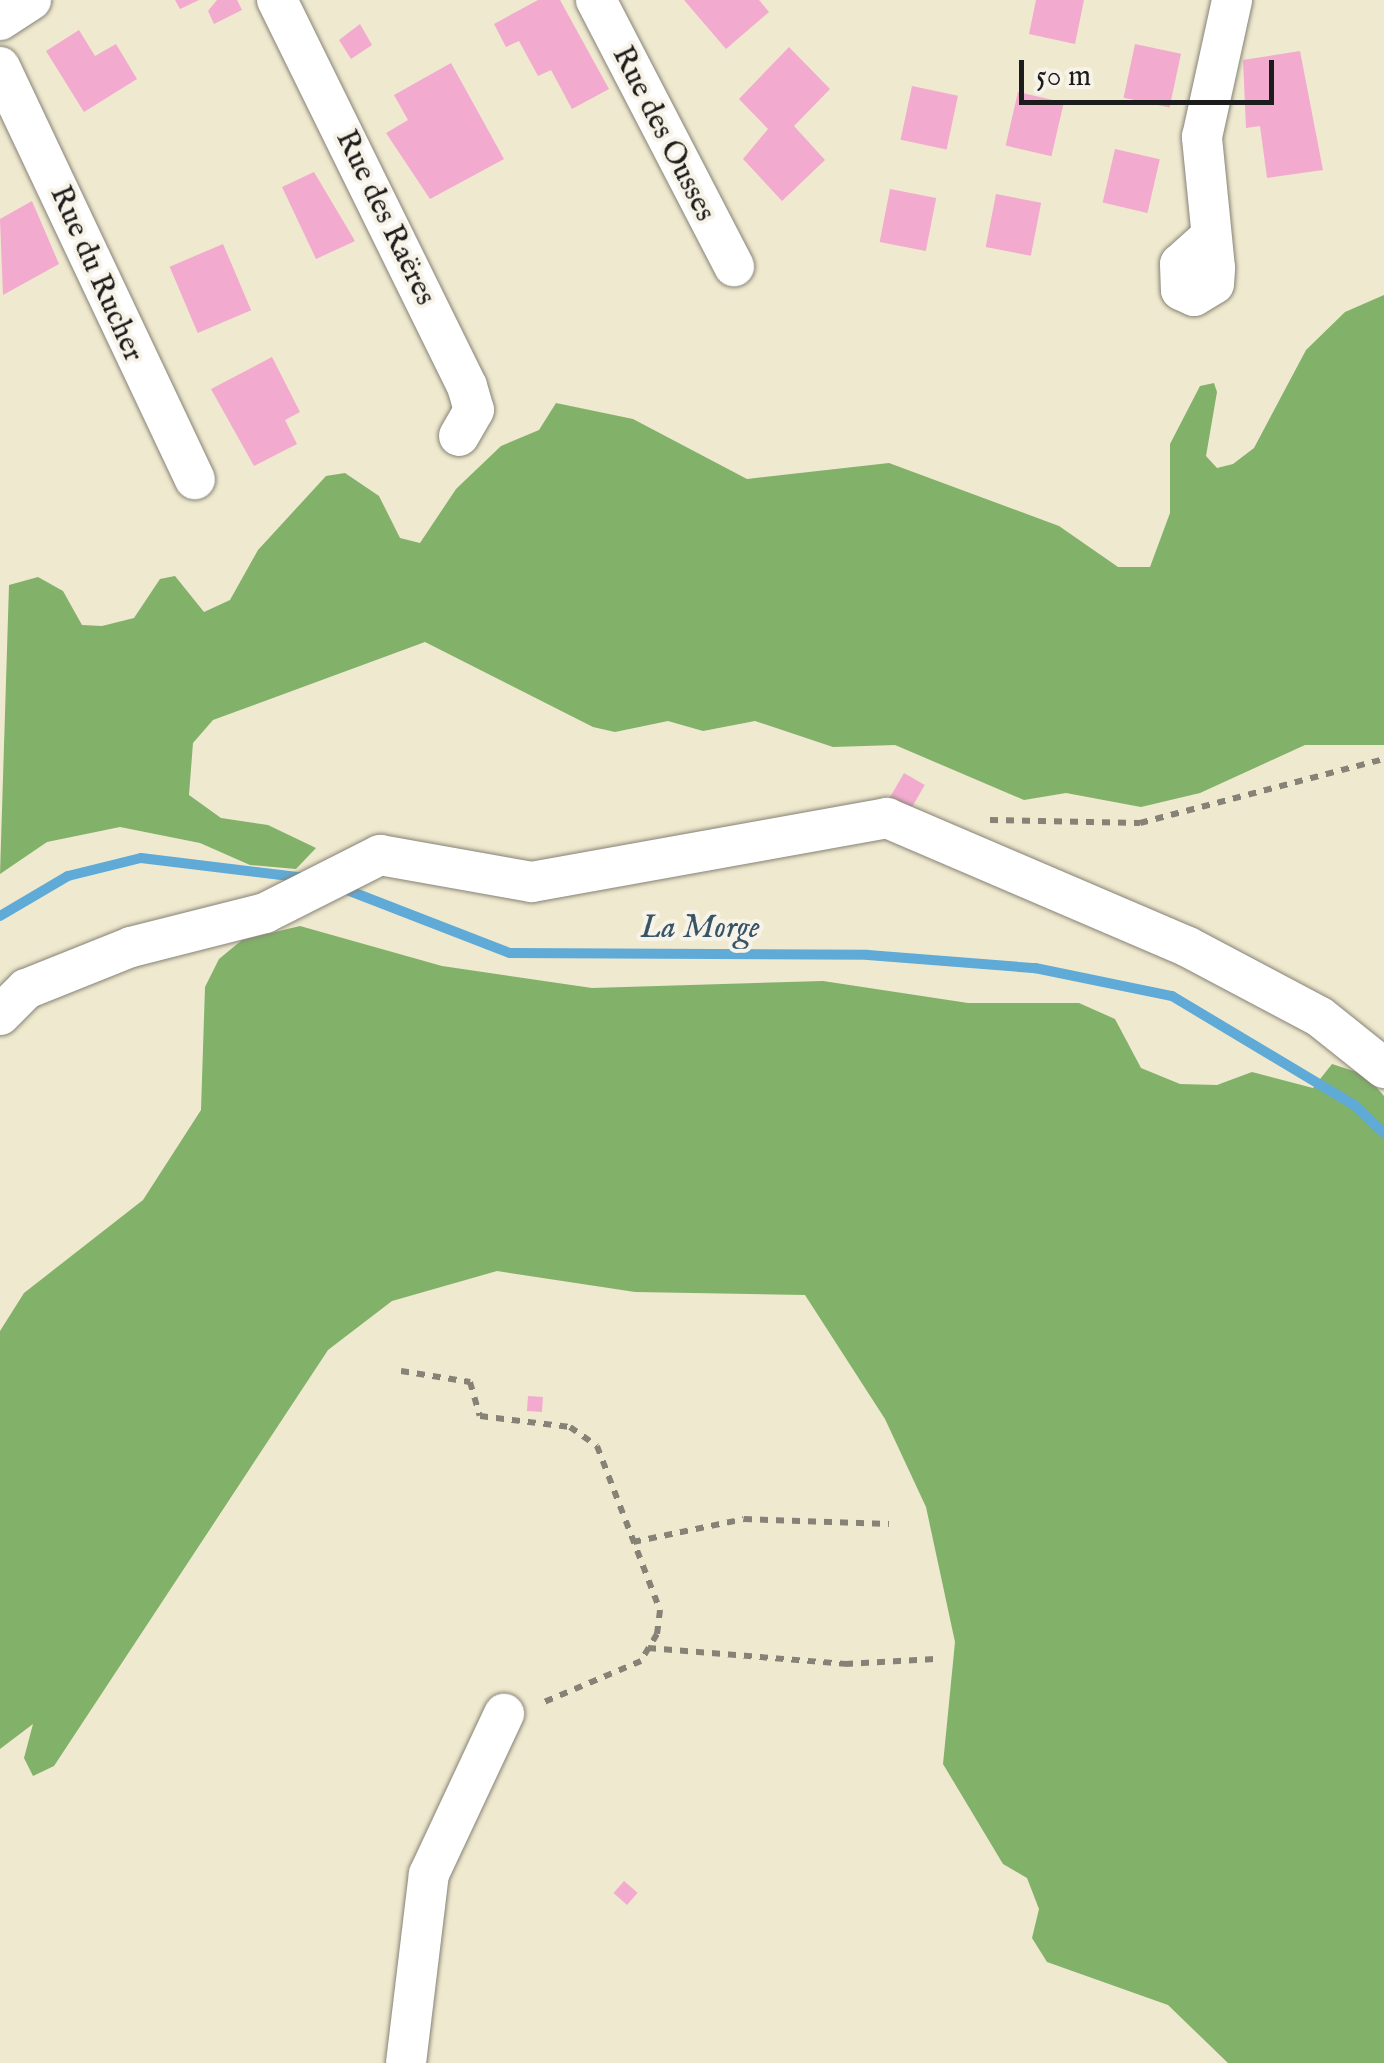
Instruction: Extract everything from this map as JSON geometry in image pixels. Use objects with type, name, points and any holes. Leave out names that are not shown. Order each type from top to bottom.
[{"type":"street","points":[[0,20],[32,0]]},
{"type":"street","name":"Rue des Raëres","points":[[276,0],[467,386],[474,410],[459,436]]},
{"type":"street","name":"Rue des Ousses","points":[[596,0],[734,266]]},
{"type":"street","points":[[1210,237],[1202,137],[1232,0]]},
{"type":"street","name":"Rue du Rucher","points":[[0,67],[194,479]]},
{"type":"street","points":[[0,1015],[26,989],[131,947],[264,912],[380,855],[532,882],[874,818],[1188,947],[1320,1017],[1384,1068]]},
{"type":"street","points":[[406,2063],[430,1874],[504,1714]]},
{"type":"path","points":[[933,842],[988,820],[1140,823],[1384,759]]},
{"type":"path","points":[[401,1371],[470,1382],[480,1416],[583,1433],[660,1610],[648,1648],[615,1675],[504,1714]]},
{"type":"path","points":[[633,1542],[744,1518],[889,1524]]},
{"type":"path","points":[[648,1648],[845,1664],[935,1659]]},
{"type":"green space","points":[[1384,295],[1384,745],[1305,745],[1200,793],[1141,807],[1066,793],[1024,800],[895,745],[833,747],[755,721],[703,731],[668,721],[615,732],[593,727],[425,642],[213,720],[193,743],[189,795],[221,818],[268,825],[316,848],[296,869],[250,865],[200,843],[120,827],[47,842],[0,874],[9,585],[38,577],[63,591],[82,625],[102,626],[134,618],[160,579],[175,576],[204,612],[230,600],[258,550],[326,476],[345,473],[379,496],[400,538],[420,543],[456,489],[501,446],[539,430],[556,403],[633,419],[747,479],[889,463],[1059,526],[1118,567],[1150,567],[1170,513],[1170,444],[1200,386],[1214,383],[1217,392],[1206,456],[1217,468],[1233,464],[1254,448],[1306,350],[1345,312]]},
{"type":"green space","points":[[300,926],[442,966],[592,988],[823,981],[968,1003],[1079,1003],[1115,1019],[1141,1068],[1180,1084],[1217,1085],[1252,1072],[1313,1088],[1332,1064],[1366,1075],[1384,1096],[1384,2063],[1228,2063],[1168,2005],[1047,1962],[1032,1938],[1039,1909],[1027,1878],[1003,1864],[943,1764],[955,1642],[926,1507],[885,1419],[805,1295],[635,1292],[497,1271],[392,1301],[328,1350],[54,1766],[33,1776],[24,1758],[33,1724],[0,1749],[0,1331],[24,1293],[143,1200],[201,1110],[205,987],[219,959],[242,940]]},
{"type":"building","points":[[175,0],[199,0],[180,9]]},
{"type":"building","points":[[217,0],[237,0],[242,10],[214,24],[208,11]]},
{"type":"building","points":[[538,0],[560,0],[609,89],[572,109],[551,70],[538,76],[519,41],[506,47],[494,24]]},
{"type":"building","points":[[684,0],[759,0],[769,12],[726,49]]},
{"type":"building","points":[[1036,0],[1084,0],[1075,44],[1029,34]]},
{"type":"building","points":[[360,24],[372,45],[351,59],[339,40]]},
{"type":"building","points":[[79,30],[95,56],[116,44],[137,79],[84,112],[46,51]]},
{"type":"building","points":[[1135,44],[1181,54],[1170,108],[1124,98]]},
{"type":"building","points":[[789,47],[830,89],[794,126],[825,160],[782,201],[743,159],[768,129],[739,99]]},
{"type":"building","points":[[1300,51],[1323,170],[1267,178],[1260,126],[1246,128],[1243,60]]},
{"type":"building","points":[[451,63],[504,159],[430,199],[386,133],[408,120],[394,95]]},
{"type":"building","points":[[912,86],[958,96],[947,150],[901,140]]},
{"type":"building","points":[[1018,92],[1064,103],[1051,156],[1006,146]]},
{"type":"building","points":[[1115,149],[1160,159],[1147,213],[1103,203]]},
{"type":"building","points":[[314,172],[355,241],[316,259],[282,187]]},
{"type":"building","points":[[890,189],[936,198],[926,251],[880,242]]},
{"type":"building","points":[[996,194],[1041,203],[1031,256],[986,247]]},
{"type":"building","points":[[32,201],[59,264],[3,295],[0,219]]},
{"type":"building","points":[[223,244],[251,310],[198,333],[170,267]]},
{"type":"building","points":[[272,357],[300,412],[285,420],[297,444],[254,466],[211,389]]},
{"type":"building","points":[[904,773],[925,785],[908,814],[888,802]]},
{"type":"building","points":[[528,1396],[543,1397],[542,1412],[527,1411]]},
{"type":"building","points":[[624,1881],[638,1893],[627,1905],[614,1893]]},
{"type":"waterway","name":"La Morge","points":[[0,916],[68,876],[141,858],[306,878]]},
{"type":"waterway","name":"La Morge","points":[[342,888],[510,953],[868,955],[1035,968],[1172,996],[1354,1105],[1384,1133]]}]
